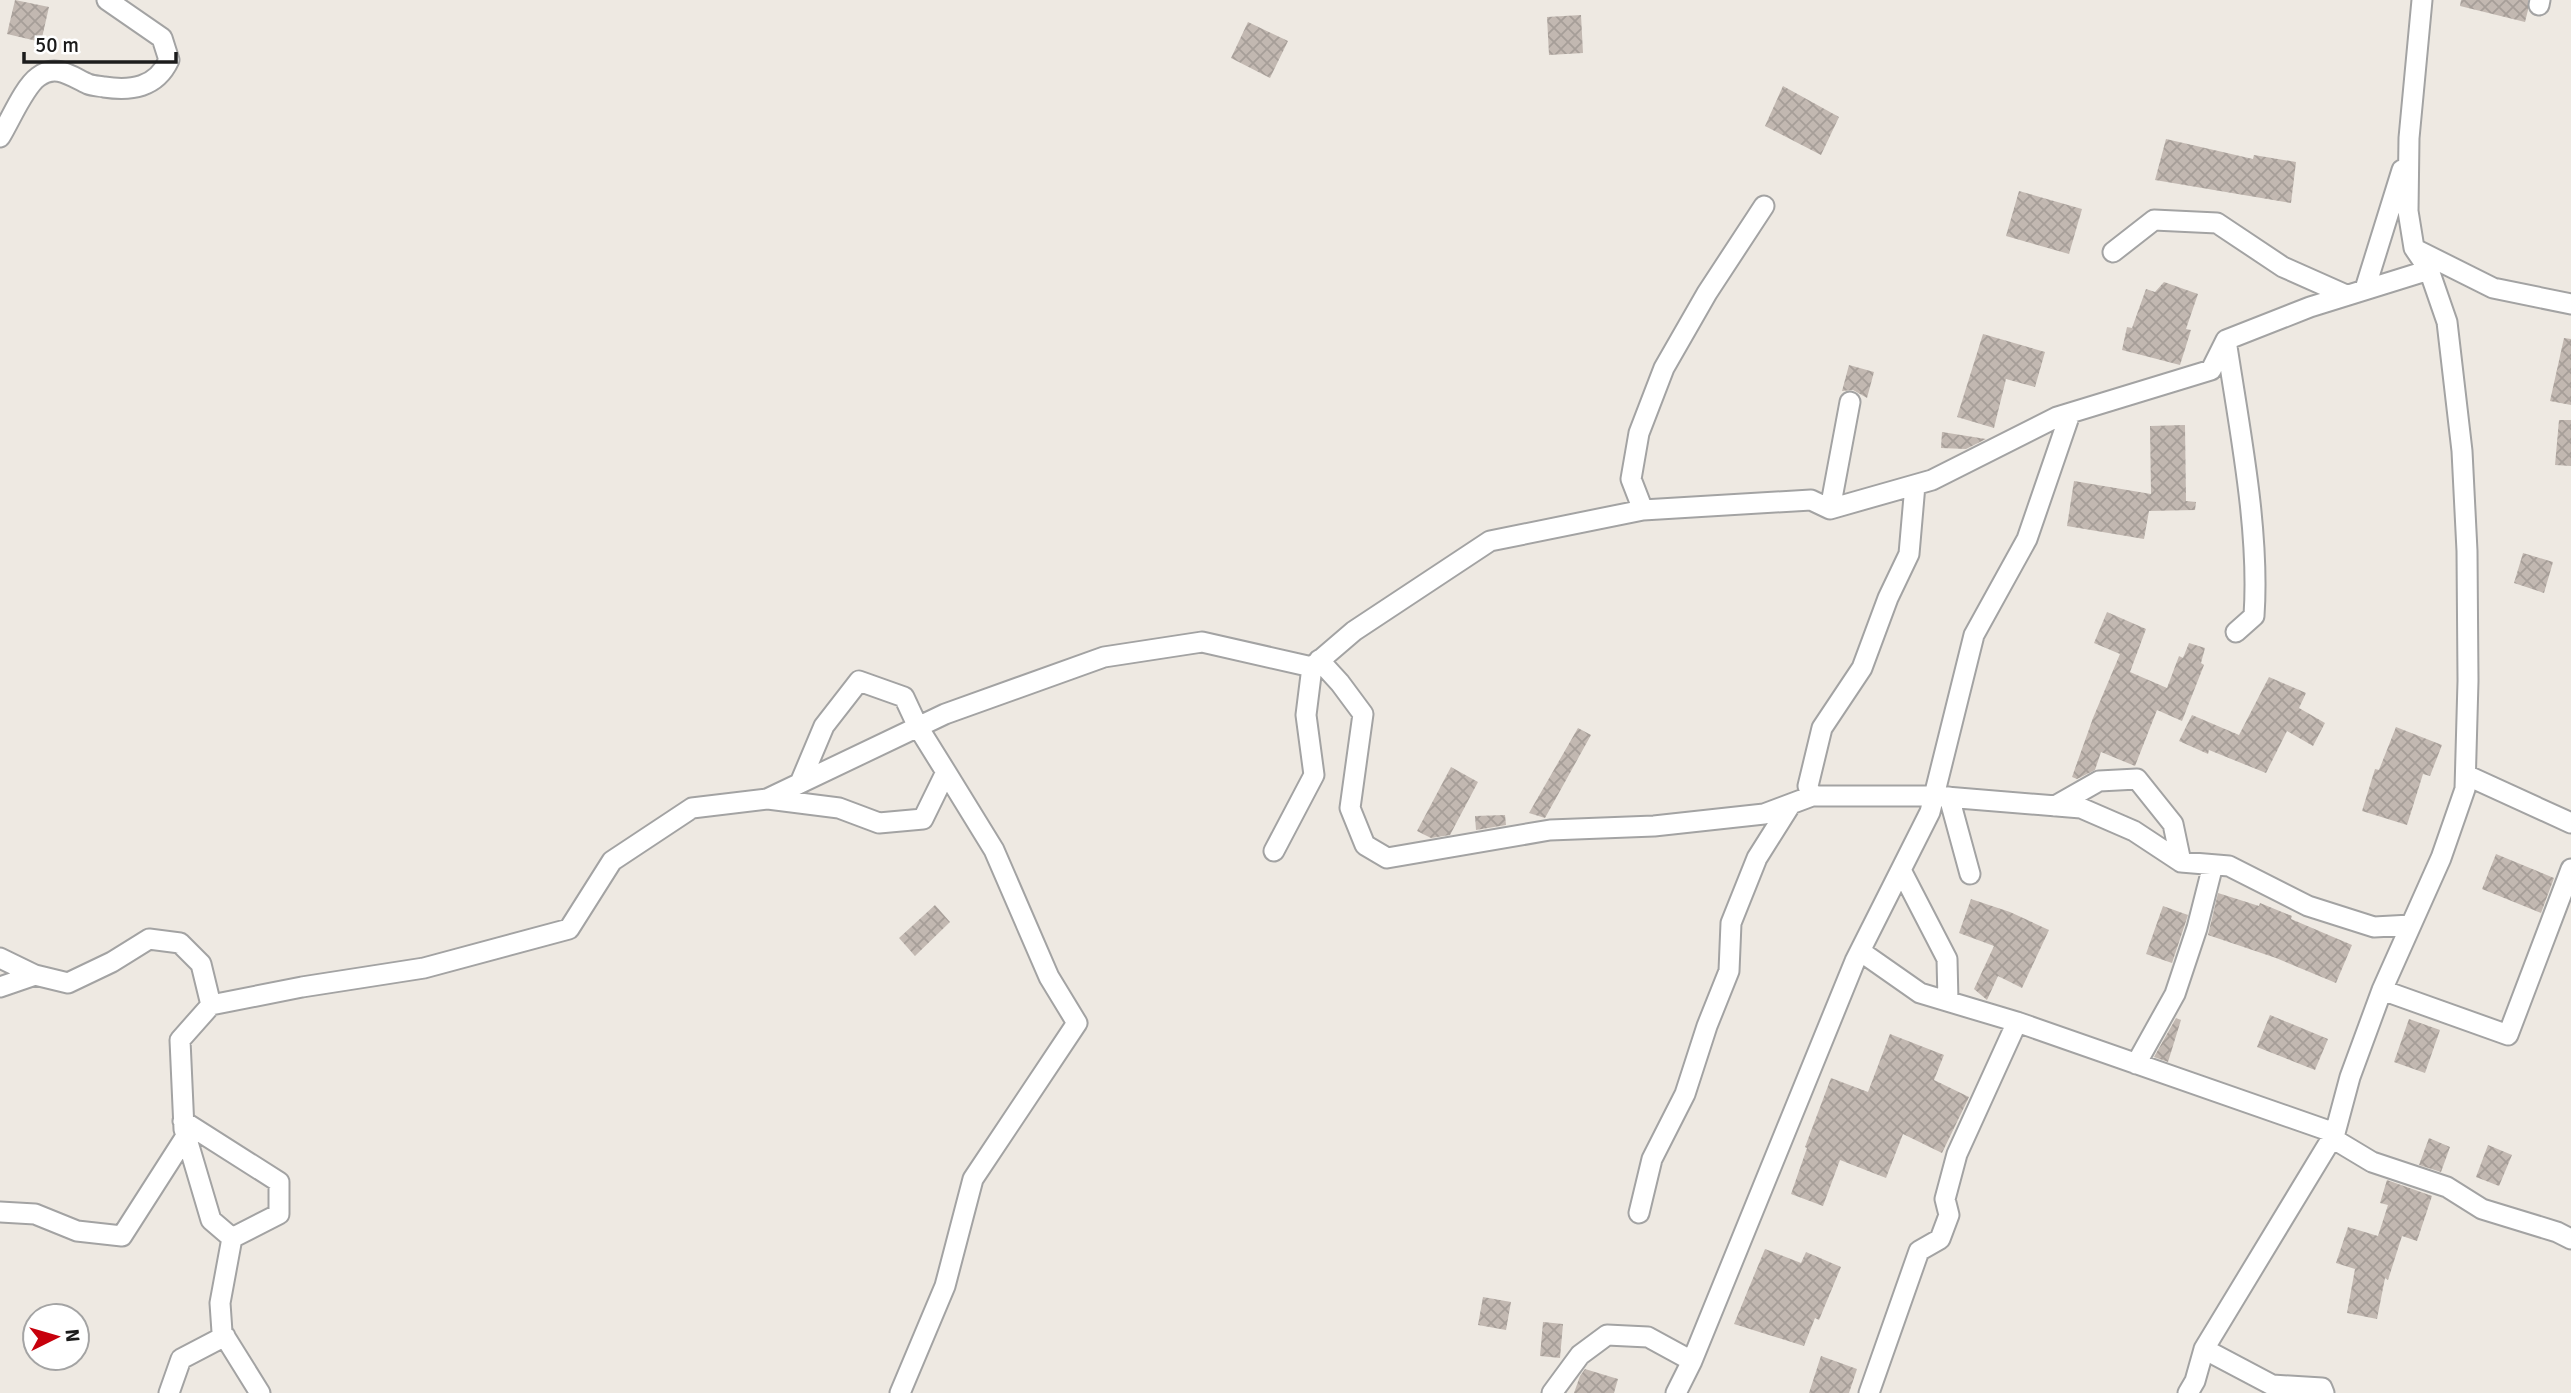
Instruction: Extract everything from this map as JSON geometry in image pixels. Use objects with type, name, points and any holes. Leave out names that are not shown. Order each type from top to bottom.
[{"type":"street","points":[[0,137],[32,83],[40,75],[61,70],[89,84],[125,90],[145,85],[164,71],[169,60],[162,38],[107,0]]},
{"type":"street","points":[[2188,1393],[2195,1381],[2204,1349],[2333,1136],[2350,1077],[2382,990],[2441,858],[2465,789],[2468,577],[2462,451],[2448,322],[2429,270],[2414,248],[2408,211],[2409,149],[2422,0]]},
{"type":"street","points":[[2365,289],[2409,149]]},
{"type":"street","points":[[1643,510],[1631,479],[1639,433],[1660,378],[1707,293],[1764,206]]},
{"type":"street","points":[[2113,252],[2154,220],[2217,223],[2283,268],[2346,295]]},
{"type":"street","points":[[2414,248],[2493,288],[2571,304]]},
{"type":"street","points":[[1275,851],[1314,775],[1306,715],[1316,663],[1354,631],[1490,541],[1643,510],[1811,500],[1830,509],[1915,485],[1932,480],[2057,417],[2211,370],[2225,340],[2346,295],[2429,270]]},
{"type":"street","points":[[2225,340],[2244,456],[2257,579],[2254,616],[2236,632]]},
{"type":"street","points":[[1830,509],[1850,402]]},
{"type":"street","points":[[1676,1393],[1692,1361],[1860,951],[1930,812],[1941,797],[1974,635],[2027,540],[2070,414]]},
{"type":"street","points":[[1812,796],[1808,786],[1822,728],[1862,668],[1888,598],[1909,554],[1915,485]]},
{"type":"street","points":[[767,799],[945,714],[1104,657],[1202,642],[1316,663],[1340,682],[1363,714],[1350,808],[1365,845],[1387,858],[1550,830],[1654,826],[1764,814],[1812,796],[1941,797],[2081,808],[2134,831],[2181,862],[2228,866],[2308,906],[2374,927],[2411,925]]},
{"type":"street","points":[[800,783],[824,726],[859,681],[904,697],[918,727],[994,850],[1049,977],[1077,1023],[973,1179],[945,1286],[900,1393]]},
{"type":"street","points":[[232,1238],[211,1220],[185,1128],[180,1040],[211,1005],[302,986],[424,968],[569,929],[612,860],[692,808],[767,799],[839,808],[880,823],[923,819],[946,772]]},
{"type":"street","points":[[2466,775],[2571,823]]},
{"type":"street","points":[[2054,807],[2099,781],[2137,779],[2173,824],[2181,862]]},
{"type":"street","points":[[1941,797],[1970,874]]},
{"type":"street","points":[[1639,1213],[1652,1159],[1685,1094],[1707,1026],[1729,971],[1731,923],[1757,858],[1791,804]]},
{"type":"street","points":[[2136,1064],[2175,994],[2197,928],[2213,864]]},
{"type":"street","points":[[2382,990],[2508,1035],[2571,869]]},
{"type":"street","points":[[1901,870],[1947,959],[1948,1001]]},
{"type":"street","points":[[0,958],[35,975],[68,983],[112,962],[149,939],[180,943],[201,964],[211,1005]]},
{"type":"street","points":[[1860,951],[1920,993],[2017,1022],[2333,1136],[2372,1162],[2447,1187],[2482,1209],[2557,1232],[2571,1239]]},
{"type":"street","points":[[0,987],[35,975]]},
{"type":"street","points":[[1869,1393],[1919,1251],[1940,1240],[1948,1215],[1945,1199],[1957,1154],[2017,1022]]},
{"type":"street","points":[[0,1212],[35,1214],[77,1231],[122,1236],[185,1128]]},
{"type":"street","points":[[185,1128],[279,1182],[279,1214],[232,1238]]},
{"type":"street","points":[[232,1238],[220,1303],[222,1332],[260,1393]]},
{"type":"street","points":[[1552,1393],[1580,1355],[1607,1335],[1648,1336],[1692,1361]]},
{"type":"street","points":[[169,1393],[181,1359],[225,1336]]},
{"type":"street","points":[[2204,1349],[2272,1384],[2322,1388],[2324,1393]]},
{"type":"building","points":[[15,0],[49,7],[41,42],[7,34]]},
{"type":"building","points":[[2461,0],[2528,0],[2528,10],[2525,22],[2460,6]]},
{"type":"building","points":[[1581,15],[1583,53],[1549,55],[1547,17]]},
{"type":"building","points":[[1248,22],[1288,41],[1270,78],[1231,58]]},
{"type":"building","points":[[1783,86],[1839,117],[1821,155],[1765,126]]},
{"type":"building","points":[[2166,139],[2253,159],[2254,155],[2296,162],[2291,203],[2155,180]]},
{"type":"building","points":[[2019,191],[2082,209],[2069,254],[2006,236]]},
{"type":"building","points":[[2164,282],[2198,294],[2186,329],[2191,330],[2180,365],[2122,350],[2127,327],[2132,328],[2146,289],[2155,292]]},
{"type":"building","points":[[1983,334],[2045,352],[2035,387],[2006,379],[1994,428],[1957,417]]},
{"type":"building","points":[[2564,338],[2571,339],[2571,405],[2550,401]]},
{"type":"building","points":[[1849,365],[1874,372],[1867,398],[1853,390],[1842,391]]},
{"type":"building","points":[[2559,420],[2571,420],[2571,466],[2555,465]]},
{"type":"building","points":[[2185,425],[2186,501],[2196,502],[2195,510],[2149,511],[2144,539],[2067,526],[2074,481],[2151,494],[2150,426]]},
{"type":"building","points":[[1942,432],[1986,439],[1966,449],[1941,448]]},
{"type":"building","points":[[2523,553],[2553,562],[2544,593],[2514,583]]},
{"type":"building","points":[[2107,612],[2146,629],[2130,672],[2167,688],[2179,656],[2183,658],[2189,643],[2205,648],[2201,663],[2204,665],[2182,721],[2157,710],[2135,766],[2101,752],[2095,770],[2077,779],[2072,777],[2120,654],[2094,643]]},
{"type":"building","points":[[2269,677],[2306,693],[2299,708],[2325,723],[2313,746],[2287,731],[2266,773],[2209,750],[2208,754],[2179,741],[2192,715],[2239,735]]},
{"type":"building","points":[[2396,727],[2442,745],[2430,776],[2423,774],[2407,825],[2362,811],[2375,769],[2379,770]]},
{"type":"building","points":[[1578,728],[1591,735],[1545,818],[1529,813]]},
{"type":"building","points":[[1451,767],[1478,782],[1450,835],[1431,838],[1417,831]]},
{"type":"building","points":[[1505,815],[1506,825],[1476,830],[1475,816]]},
{"type":"building","points":[[2496,854],[2554,878],[2541,913],[2482,889]]},
{"type":"building","points":[[2218,893],[2259,906],[2260,903],[2352,945],[2336,983],[2276,958],[2208,935]]},
{"type":"building","points":[[1971,899],[2010,912],[2049,930],[2022,988],[1998,976],[1987,1000],[1974,989],[1994,946],[1959,933]]},
{"type":"building","points":[[935,905],[950,922],[915,956],[899,938]]},
{"type":"building","points":[[2163,906],[2188,915],[2172,963],[2146,954]]},
{"type":"building","points":[[2270,1015],[2328,1039],[2315,1070],[2257,1047]]},
{"type":"building","points":[[2176,1018],[2181,1020],[2168,1062],[2154,1057]]},
{"type":"building","points":[[2409,1019],[2440,1030],[2425,1073],[2394,1062]]},
{"type":"building","points":[[1890,1034],[1944,1055],[1934,1080],[1969,1097],[1942,1153],[1903,1134],[1886,1178],[1840,1160],[1823,1206],[1791,1194],[1831,1078],[1868,1092]]},
{"type":"building","points":[[2429,1138],[2450,1147],[2441,1172],[2419,1165]]},
{"type":"building","points":[[2488,1145],[2512,1155],[2499,1186],[2476,1177]]},
{"type":"building","points":[[2387,1180],[2432,1196],[2417,1241],[2402,1236],[2388,1280],[2385,1278],[2377,1319],[2347,1313],[2355,1269],[2336,1263],[2348,1227],[2378,1236],[2388,1205],[2380,1203]]},
{"type":"building","points":[[1765,1249],[1801,1263],[1806,1252],[1841,1267],[1819,1320],[1815,1318],[1804,1346],[1734,1324]]},
{"type":"building","points":[[1483,1297],[1511,1302],[1506,1330],[1478,1325]]},
{"type":"building","points":[[1543,1322],[1563,1324],[1560,1358],[1540,1356]]},
{"type":"building","points":[[1821,1356],[1857,1369],[1849,1393],[1809,1393]]},
{"type":"building","points":[[1585,1369],[1618,1379],[1614,1393],[1574,1393]]}]
